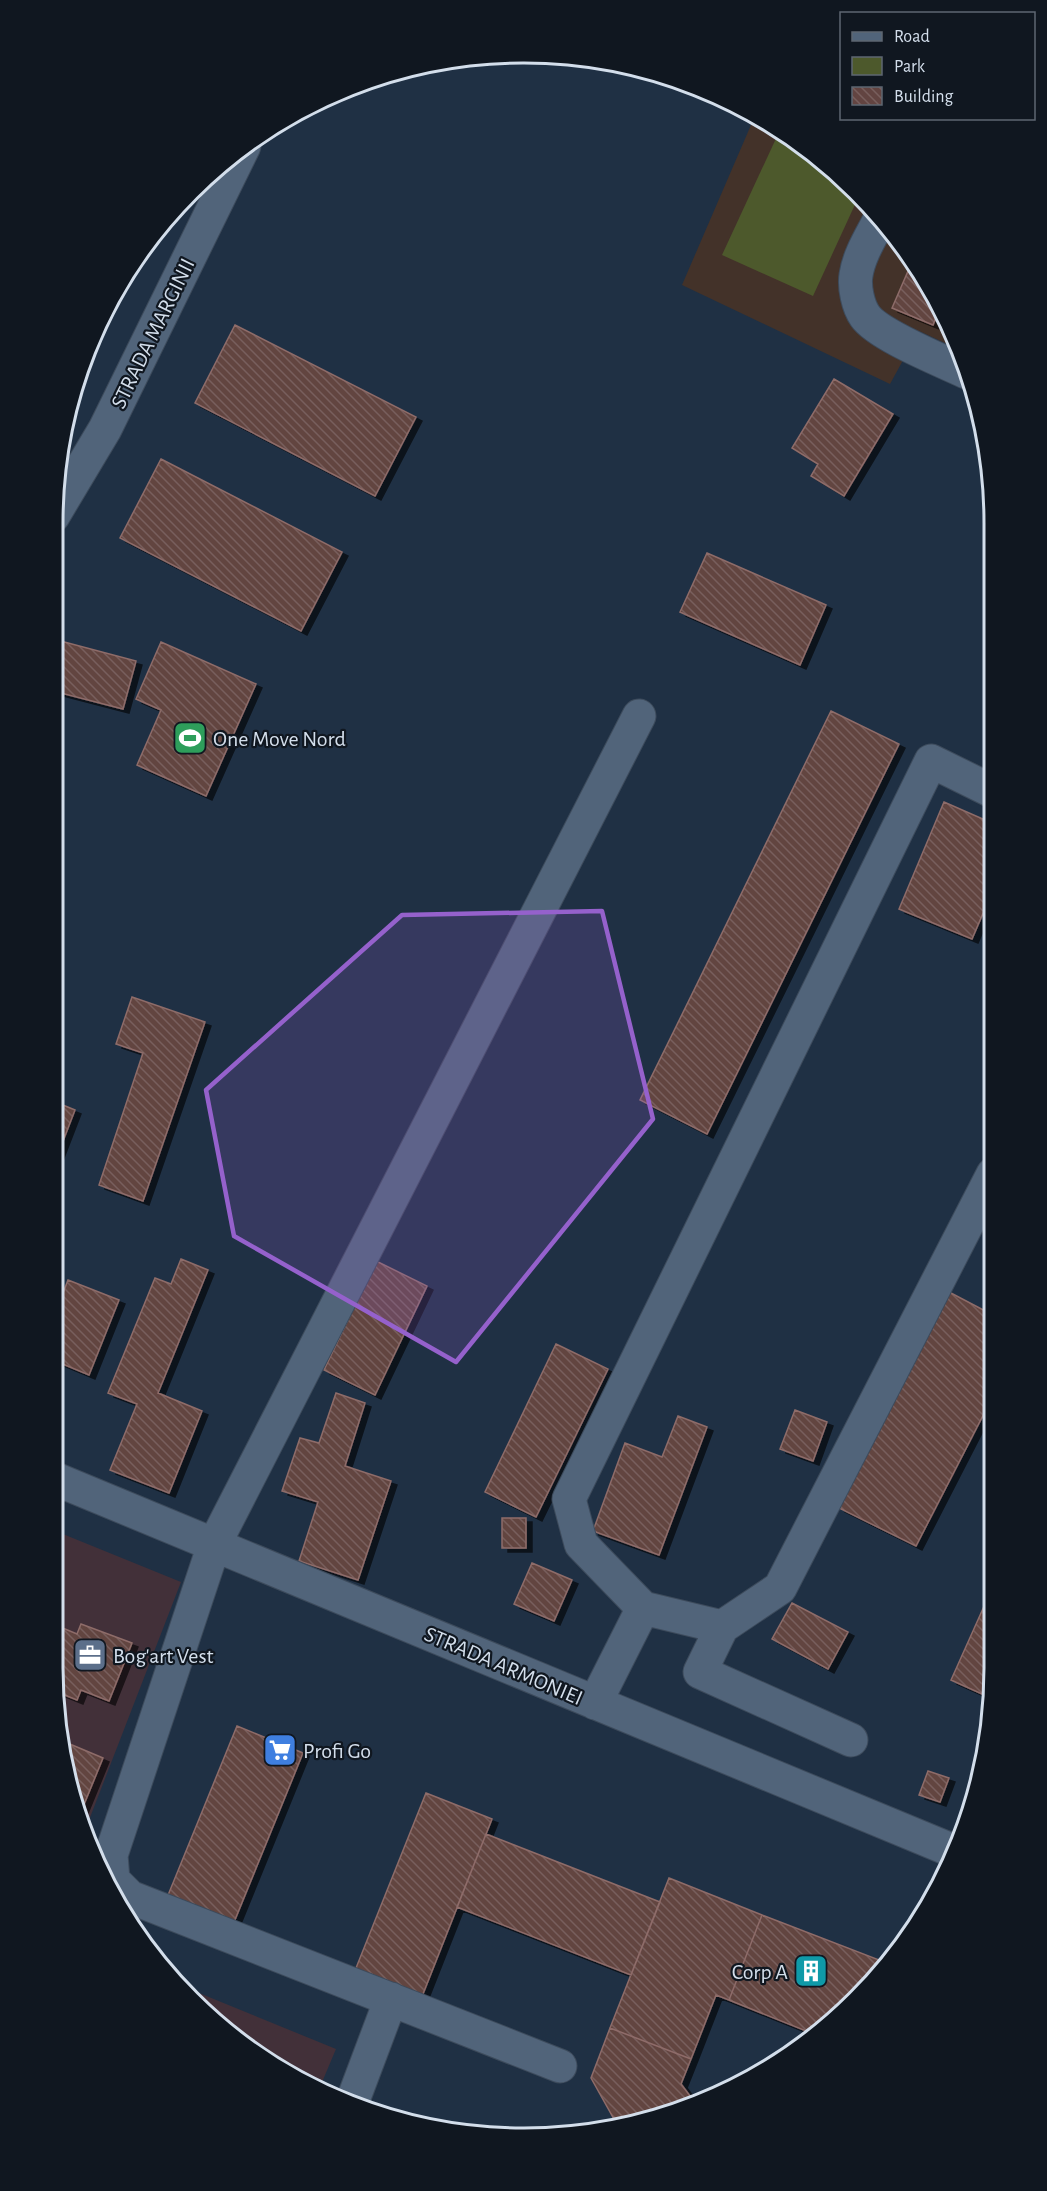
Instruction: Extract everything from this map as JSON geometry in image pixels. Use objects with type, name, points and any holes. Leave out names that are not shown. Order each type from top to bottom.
[{"type":"street","name":"STRADA MARGINII","points":[[64,498],[105,429],[235,165]]},
{"type":"street","points":[[876,227],[862,255],[855,276],[857,294],[864,315],[878,329],[957,368]]},
{"type":"street","points":[[113,1876],[111,1855],[214,1545],[639,716]]},
{"type":"street","points":[[722,1627],[643,1608],[581,1544],[569,1499],[931,761],[984,787]]},
{"type":"street","points":[[851,1740],[700,1672],[722,1627],[780,1588],[984,1191]]},
{"type":"street","name":"STRADA ARMONIEI","points":[[63,1483],[947,1848]]},
{"type":"street","points":[[595,1703],[643,1608]]},
{"type":"street","points":[[118,1884],[130,1897],[561,2066]]},
{"type":"street","points":[[355,2096],[391,1999]]},
{"type":"highlighted area","points":[[602,911],[653,1119],[456,1362],[234,1236],[206,1090],[402,915]]},
{"type":"shaded area","points":[[752,124],[804,158],[827,177],[870,220],[889,243],[922,293],[948,344],[919,331],[890,384],[682,285]]},
{"type":"shaded area","points":[[63,1534],[181,1582],[89,1821],[72,1757],[64,1698]]},
{"type":"shaded area","points":[[197,1992],[336,2049],[322,2082],[243,2033]]},
{"type":"green space","points":[[776,139],[804,158],[855,204],[813,296],[722,255]]},
{"type":"building","points":[[908,271],[936,318],[933,325],[892,308]]},
{"type":"building","points":[[235,325],[416,417],[375,496],[195,403]]},
{"type":"building","points":[[834,379],[893,414],[844,496],[811,476],[818,464],[792,448]]},
{"type":"building","points":[[161,459],[342,552],[301,631],[120,538]]},
{"type":"building","points":[[707,553],[826,605],[800,665],[680,612]]},
{"type":"building","points":[[63,642],[136,661],[123,709],[63,694]]},
{"type":"building","name":"One Move Nord","points":[[161,642],[256,684],[206,796],[137,765],[161,710],[136,699]]},
{"type":"building","points":[[831,711],[899,744],[707,1134],[640,1100]]},
{"type":"building","points":[[944,802],[984,820],[984,911],[972,939],[899,909]]},
{"type":"building","points":[[132,997],[205,1022],[143,1201],[99,1185],[143,1053],[116,1044]]},
{"type":"building","points":[[63,1105],[75,1110],[63,1141]]},
{"type":"building","points":[[181,1259],[208,1270],[158,1393],[202,1411],[169,1493],[110,1470],[137,1404],[108,1393],[155,1278],[171,1284]]},
{"type":"building","points":[[376,1261],[427,1286],[375,1395],[324,1370]]},
{"type":"building","points":[[68,1280],[119,1300],[89,1375],[63,1364],[63,1293]]},
{"type":"building","points":[[949,1292],[984,1310],[984,1413],[916,1546],[839,1508]]},
{"type":"building","points":[[556,1344],[608,1369],[536,1517],[485,1492]]},
{"type":"building","points":[[336,1393],[365,1403],[345,1466],[391,1481],[358,1580],[299,1561],[318,1502],[282,1491],[300,1438],[319,1443]]},
{"type":"building","points":[[795,1410],[827,1422],[813,1461],[780,1449]]},
{"type":"building","points":[[678,1416],[707,1427],[659,1555],[593,1531],[625,1443],[662,1457]]},
{"type":"building","points":[[502,1518],[526,1518],[526,1548],[502,1548]]},
{"type":"building","points":[[532,1563],[572,1580],[554,1621],[514,1604]]},
{"type":"building","points":[[792,1603],[848,1632],[828,1669],[772,1639]]},
{"type":"building","points":[[984,1606],[982,1694],[951,1680]]},
{"type":"building","name":"Bog'art Vest","points":[[81,1624],[132,1643],[109,1701],[81,1690],[77,1700],[64,1695],[63,1628],[77,1634]]},
{"type":"building","points":[[237,1726],[303,1753],[230,1932],[164,1905]]},
{"type":"building","points":[[70,1744],[103,1758],[84,1805]]},
{"type":"building","points":[[928,1771],[949,1778],[940,1802],[919,1795]]},
{"type":"building","points":[[426,1793],[492,1819],[421,1999],[354,1973]]},
{"type":"building","points":[[486,1834],[660,1902],[631,1975],[457,1907]]},
{"type":"building","points":[[669,1878],[762,1915],[729,2000],[716,1995],[691,2059],[610,2028]]},
{"type":"building","name":"Corp A","points":[[762,1915],[879,1960],[849,1993],[806,2031],[729,2000]]},
{"type":"building","points":[[610,2028],[691,2059],[681,2084],[691,2097],[672,2104],[614,2119],[591,2078]]},
{"type":"place","name":"One Move Nord","points":[[190,738]]},
{"type":"place","name":"Bog'art Vest","points":[[90,1655]]},
{"type":"place","name":"Profi Go","points":[[280,1750]]},
{"type":"place","name":"Corp A","points":[[811,1971]]}]
